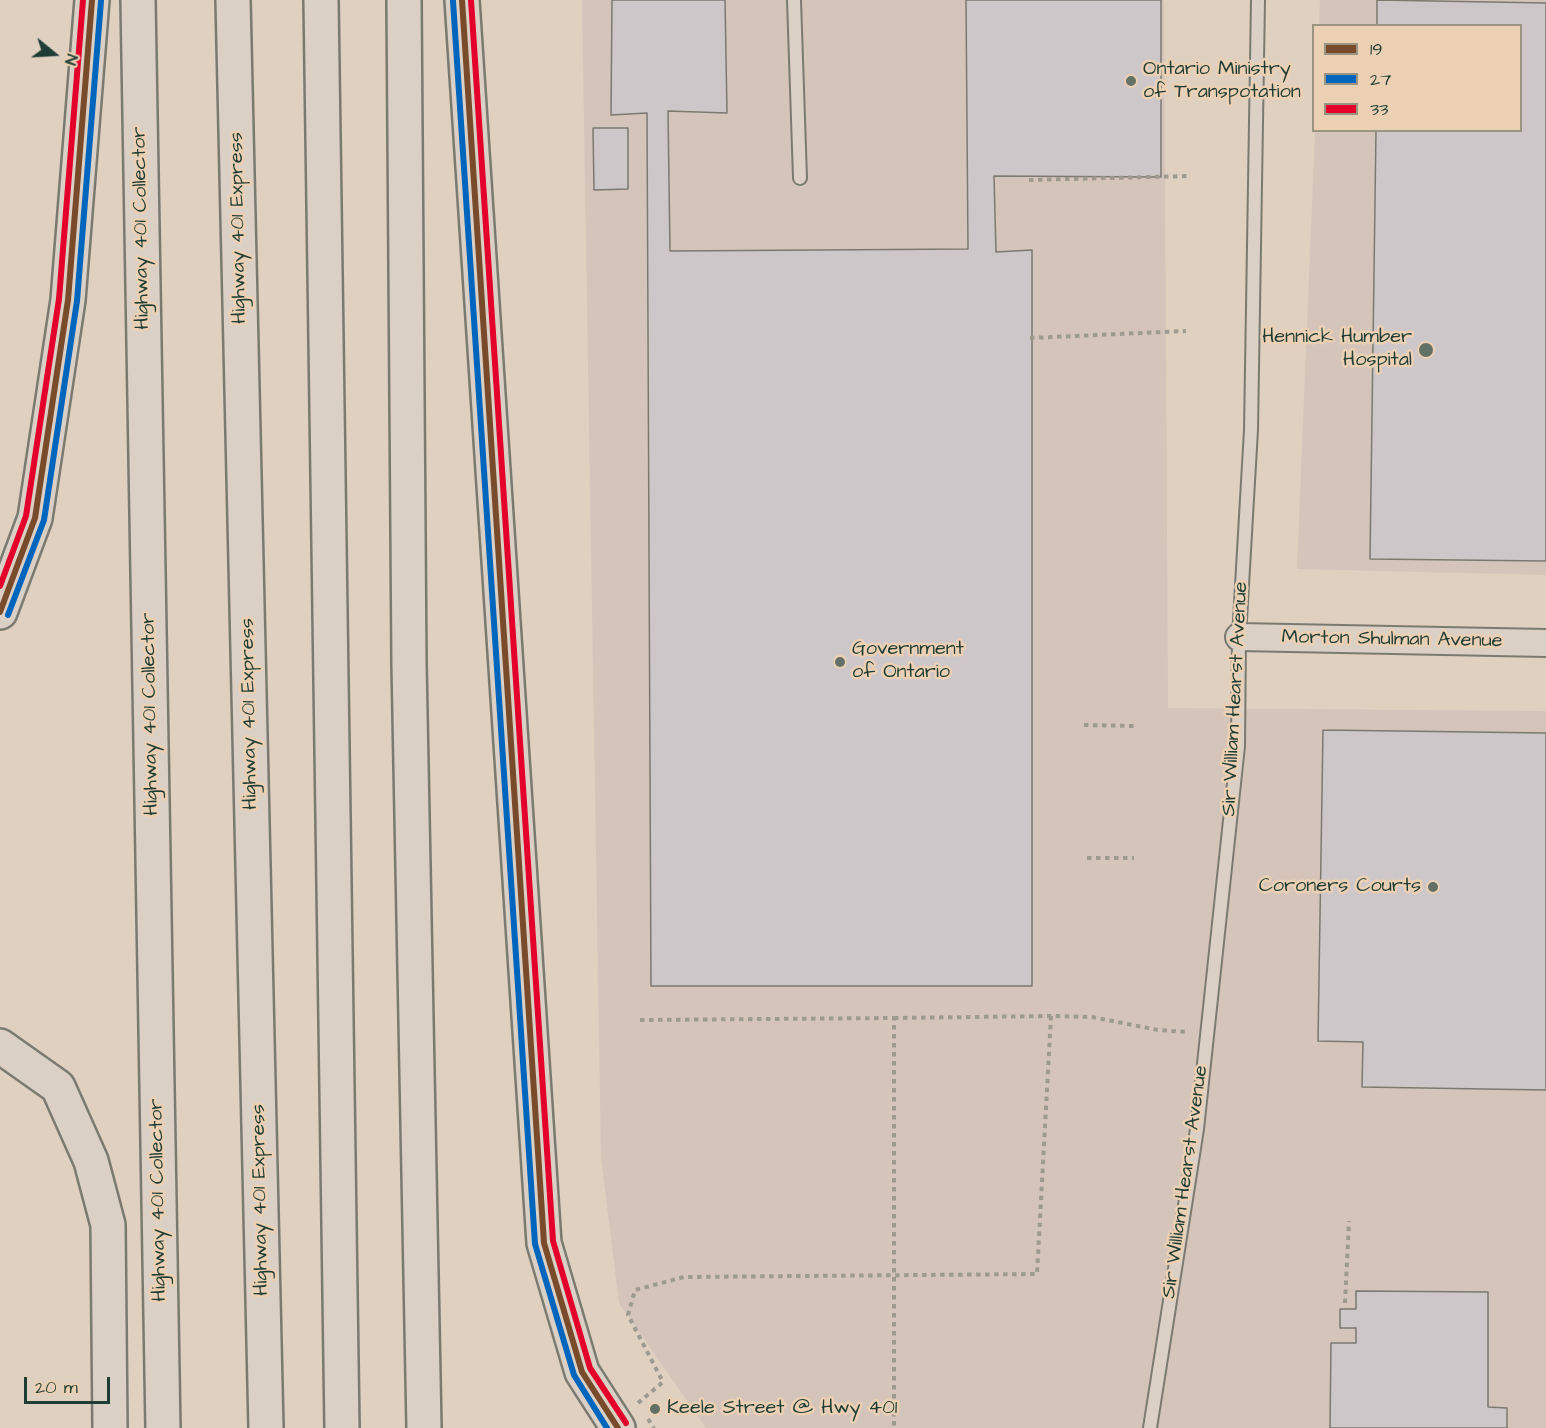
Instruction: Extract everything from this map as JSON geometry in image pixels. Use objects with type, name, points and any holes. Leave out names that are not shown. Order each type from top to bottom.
[{"type":"highway","points":[[0,612],[35,518],[66,312],[92,0]]},
{"type":"highway","name":"Highway 401 Collector","points":[[138,0],[163,1428]]},
{"type":"highway","name":"Highway 401 Express","points":[[233,0],[266,1428]]},
{"type":"highway","points":[[321,0],[342,1428]]},
{"type":"highway","points":[[404,0],[410,675],[424,1428]]},
{"type":"highway","points":[[462,0],[544,1244],[582,1372],[618,1428]]},
{"type":"highway","points":[[0,1047],[58,1087],[92,1161],[108,1226],[110,1428]]},
{"type":"street","name":"Morton Shulman Avenue","points":[[1239,637],[1546,643]]},
{"type":"lane","points":[[794,0],[800,178]]},
{"type":"lane","name":"Sir William Hearst Avenue","points":[[1150,1428],[1197,1129],[1238,746],[1239,637],[1251,430],[1258,0]]},
{"type":"path","points":[[1029,180],[1191,176]]},
{"type":"path","points":[[1030,338],[1186,330]]},
{"type":"path","points":[[1084,725],[1135,726]]},
{"type":"path","points":[[1087,858],[1134,858]]},
{"type":"path","points":[[654,1428],[637,1404],[663,1382],[628,1315],[635,1290],[684,1277],[1037,1274],[1051,1016]]},
{"type":"path","points":[[640,1020],[1092,1017],[1158,1030],[1207,1034]]},
{"type":"path","points":[[894,1018],[894,1428]]},
{"type":"path","points":[[1346,1303],[1349,1221]]},
{"type":"shaded area","points":[[582,0],[1164,0],[1168,708],[1546,711],[1546,1428],[706,1428],[619,1303],[601,1157]]},
{"type":"shaded area","name":"Hennick Humber Hospital","points":[[1320,0],[1546,0],[1546,575],[1297,569],[1315,132],[1522,132],[1522,24],[1319,24]]},
{"type":"building","name":"Government of Ontario","points":[[612,0],[725,0],[727,113],[668,111],[670,251],[968,249],[966,0],[1161,0],[1161,177],[994,176],[996,252],[1032,250],[1032,986],[651,986],[647,113],[611,115]]},
{"type":"building","name":"Hennick Humber Hospital","points":[[1377,0],[1546,3],[1546,561],[1370,559],[1376,132],[1522,132],[1522,24],[1377,24]]},
{"type":"building","points":[[593,128],[628,128],[628,189],[594,190]]},
{"type":"building","name":"Coroners Courts","points":[[1323,730],[1546,733],[1546,1090],[1362,1087],[1363,1042],[1318,1041]]},
{"type":"building","points":[[1356,1291],[1488,1292],[1488,1407],[1507,1408],[1507,1428],[1330,1428],[1331,1343],[1356,1343],[1356,1328],[1340,1328],[1340,1309],[1356,1309]]},
{"type":"transit line","name":"33","points":[[0,586],[26,516],[59,299],[83,0]]},
{"type":"transit line","name":"19","points":[[0,612],[35,518],[68,300],[92,0]]},
{"type":"transit line","name":"19","points":[[462,0],[544,1243],[582,1372],[618,1428]]},
{"type":"transit line","name":"33","points":[[471,0],[553,1241],[590,1368],[626,1423]]},
{"type":"transit line","name":"27","points":[[8,615],[44,520],[77,301],[101,1]]},
{"type":"transit line","name":"27","points":[[453,1],[535,1244],[574,1375],[607,1428]]},
{"type":"place","name":"Ontario Ministry of Transpotation","points":[[1131,81]]},
{"type":"place","name":"Hennick Humber Hospital","points":[[1426,350]]},
{"type":"place","name":"Government of Ontario","points":[[840,662]]},
{"type":"place","name":"Coroners Courts","points":[[1433,887]]},
{"type":"place","name":"Keele Street @ Hwy 401","points":[[655,1409]]}]
